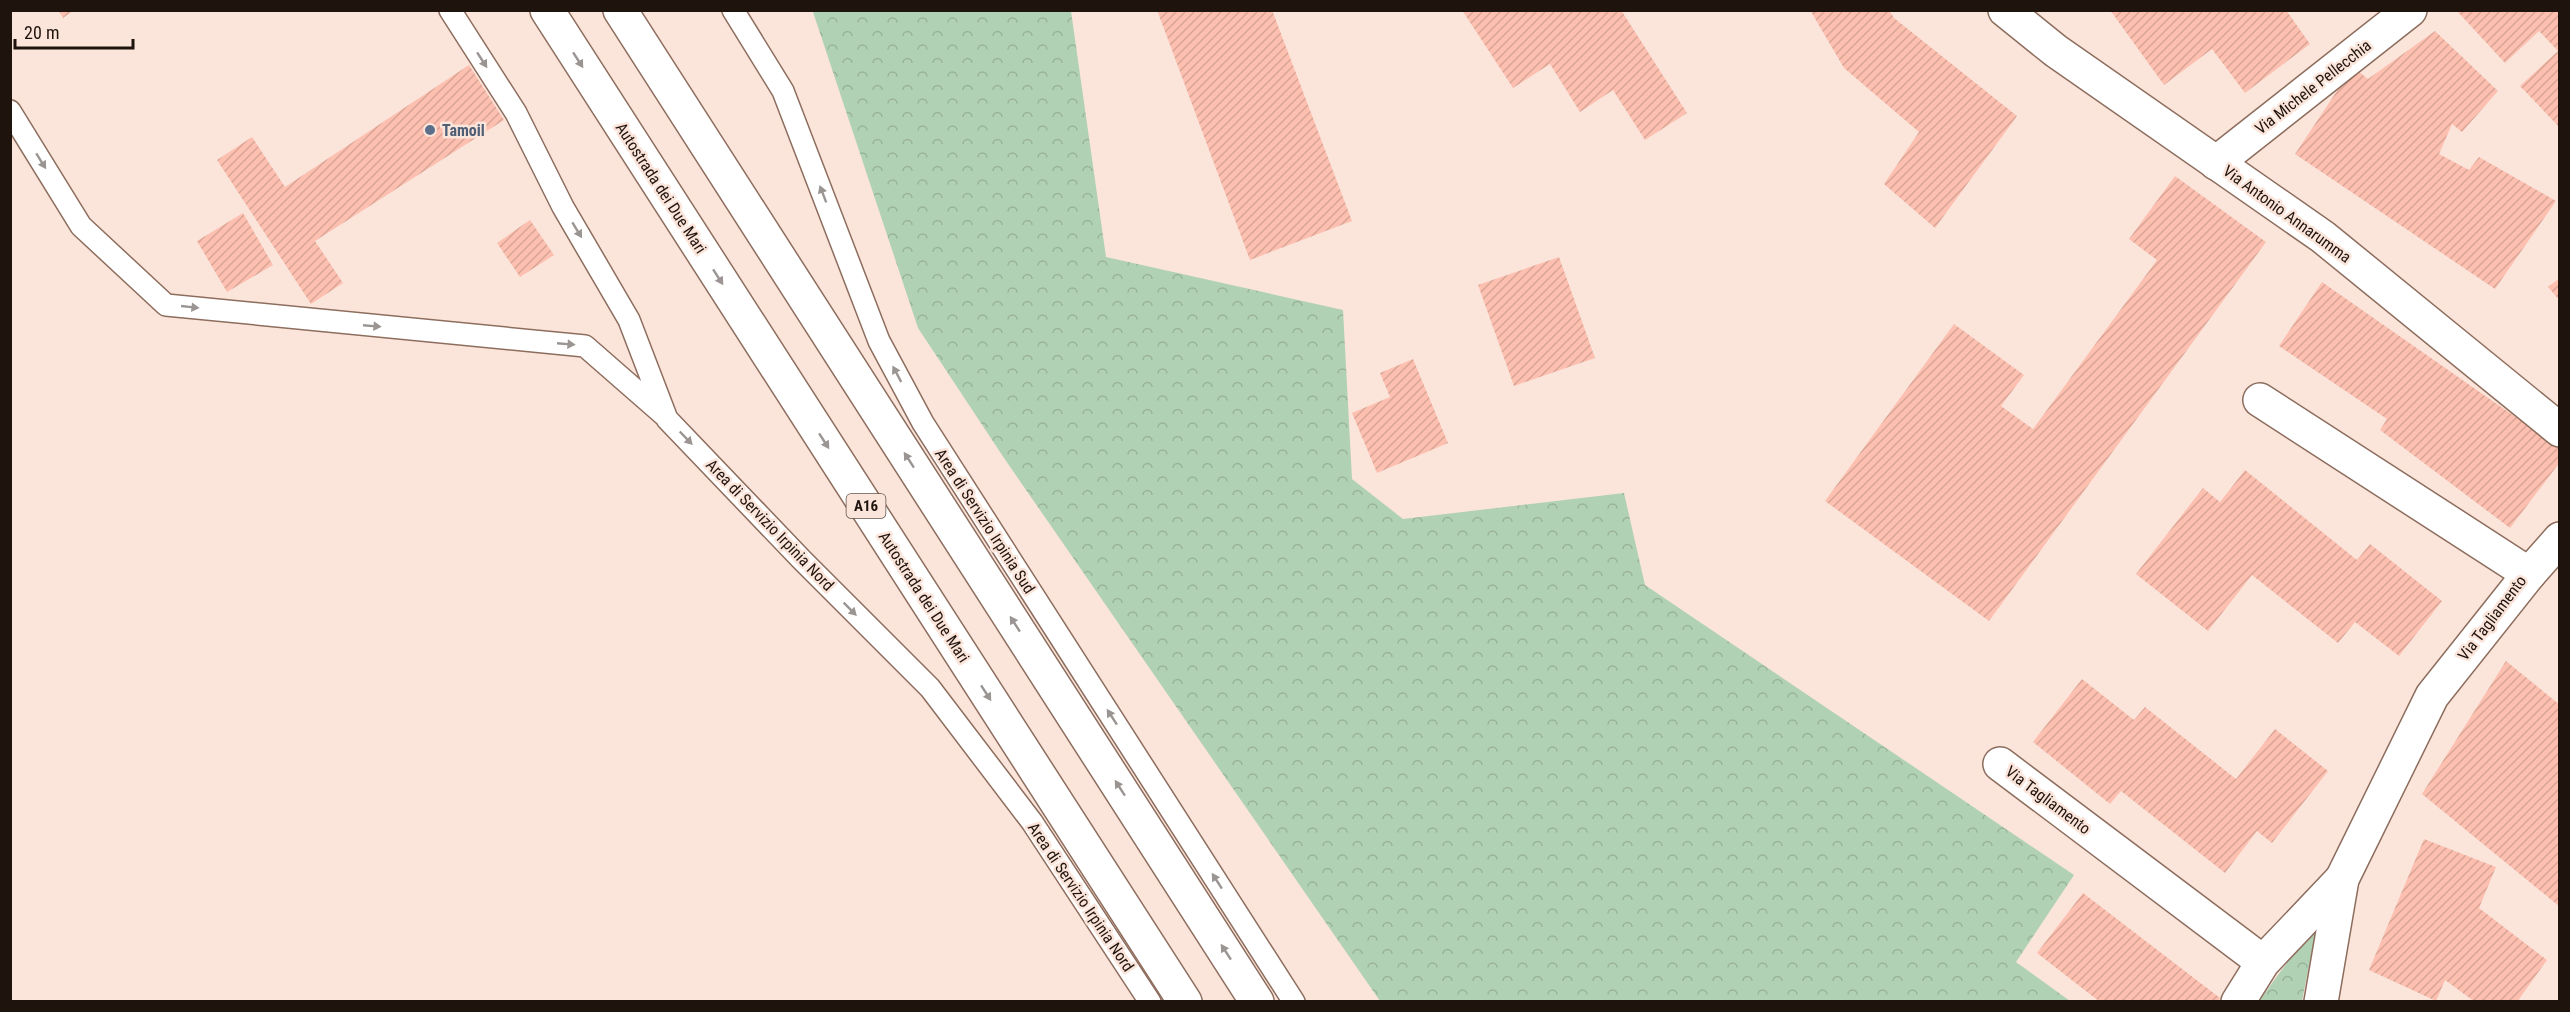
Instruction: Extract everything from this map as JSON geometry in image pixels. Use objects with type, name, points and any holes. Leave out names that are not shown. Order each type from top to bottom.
[{"type":"main road","name":"Autostrada dei Due Mari","points":[[547,10],[1185,1002]]},
{"type":"main road","points":[[620,10],[1257,1002]]},
{"type":"main road","name":"Via Antonio Annarumma","points":[[2005,10],[2056,51],[2323,237],[2559,430]]},
{"type":"main road","name":"Via Michele Pellecchia","points":[[2216,163],[2410,10]]},
{"type":"main road","name":"Via Tagliamento","points":[[2260,400],[2529,573],[2432,696],[2342,879],[2323,1001]]},
{"type":"main road","points":[[2529,573],[2559,539]]},
{"type":"main road","points":[[2529,573],[2559,563]]},
{"type":"main road","name":"Via Tagliamento","points":[[2000,764],[2263,962],[2342,879]]},
{"type":"main road","points":[[2238,1002],[2263,962]]},
{"type":"lane","name":"Area di Servizio Irpinia Nord","points":[[450,10],[516,113],[563,207],[629,320],[667,419],[802,560],[930,688],[1032,822],[1150,1002]]},
{"type":"lane","name":"Area di Servizio Irpinia Sud","points":[[733,10],[783,92],[879,341],[923,423],[1294,1002]]},
{"type":"lane","points":[[10,111],[81,226],[166,305],[585,346],[667,419]]},
{"type":"green space","points":[[1071,11],[1106,257],[1343,310],[1352,479],[1403,519],[1624,493],[1645,585],[2074,875],[2016,962],[2070,1001],[1380,1001],[1006,461],[918,328],[813,12]]},
{"type":"green space","points":[[2318,920],[2302,1001],[2259,1001]]},
{"type":"building","points":[[58,10],[74,10],[63,18]]},
{"type":"building","points":[[1157,10],[1272,10],[1352,221],[1250,260]]},
{"type":"building","points":[[1462,10],[1621,10],[1687,113],[1645,140],[1613,90],[1580,112],[1550,64],[1513,88]]},
{"type":"building","points":[[1810,10],[1889,10],[1894,18],[2017,116],[1935,228],[1884,184],[1919,132],[1844,68]]},
{"type":"building","points":[[2110,10],[2286,10],[2310,44],[2245,93],[2212,49],[2164,85]]},
{"type":"building","points":[[2456,10],[2560,10],[2560,128],[2520,86],[2558,51],[2539,31],[2505,63]]},
{"type":"building","points":[[2435,31],[2498,91],[2462,132],[2452,124],[2439,154],[2469,170],[2479,157],[2556,201],[2495,289],[2295,154],[2353,67],[2368,79]]},
{"type":"building","points":[[469,65],[504,120],[315,241],[343,283],[311,304],[217,160],[252,137],[285,187]]},
{"type":"building","points":[[2175,176],[2266,242],[1989,621],[1825,501],[1954,324],[2024,375],[2001,406],[2033,429],[2157,260],[2129,239]]},
{"type":"building","points":[[243,213],[273,265],[227,292],[197,241]]},
{"type":"building","points":[[530,220],[554,255],[520,277],[497,243]]},
{"type":"building","points":[[1559,257],[1595,358],[1514,386],[1478,285]]},
{"type":"building","points":[[2560,278],[2560,301],[2548,287]]},
{"type":"building","points":[[2322,282],[2560,448],[2560,462],[2510,528],[2380,430],[2387,419],[2279,346]]},
{"type":"building","points":[[1413,359],[1448,443],[1377,473],[1352,413],[1390,397],[1380,373]]},
{"type":"building","points":[[2245,470],[2357,560],[2370,544],[2442,601],[2399,656],[2355,622],[2338,643],[2252,575],[2208,631],[2136,574],[2203,488],[2220,502]]},
{"type":"building","points":[[2506,661],[2560,705],[2560,907],[2422,794]]},
{"type":"building","points":[[2082,679],[2134,720],[2145,707],[2236,779],[2275,729],[2328,771],[2272,843],[2257,831],[2225,873],[2121,791],[2110,804],[2033,742]]},
{"type":"building","points":[[2424,839],[2496,867],[2479,908],[2547,960],[2517,1002],[2475,1002],[2445,980],[2436,1001],[2369,970]]},
{"type":"building","points":[[2083,893],[2220,998],[2218,1002],[2100,1002],[2037,953]]},
{"type":"place","name":"Tamoil","points":[[430,130]]}]
